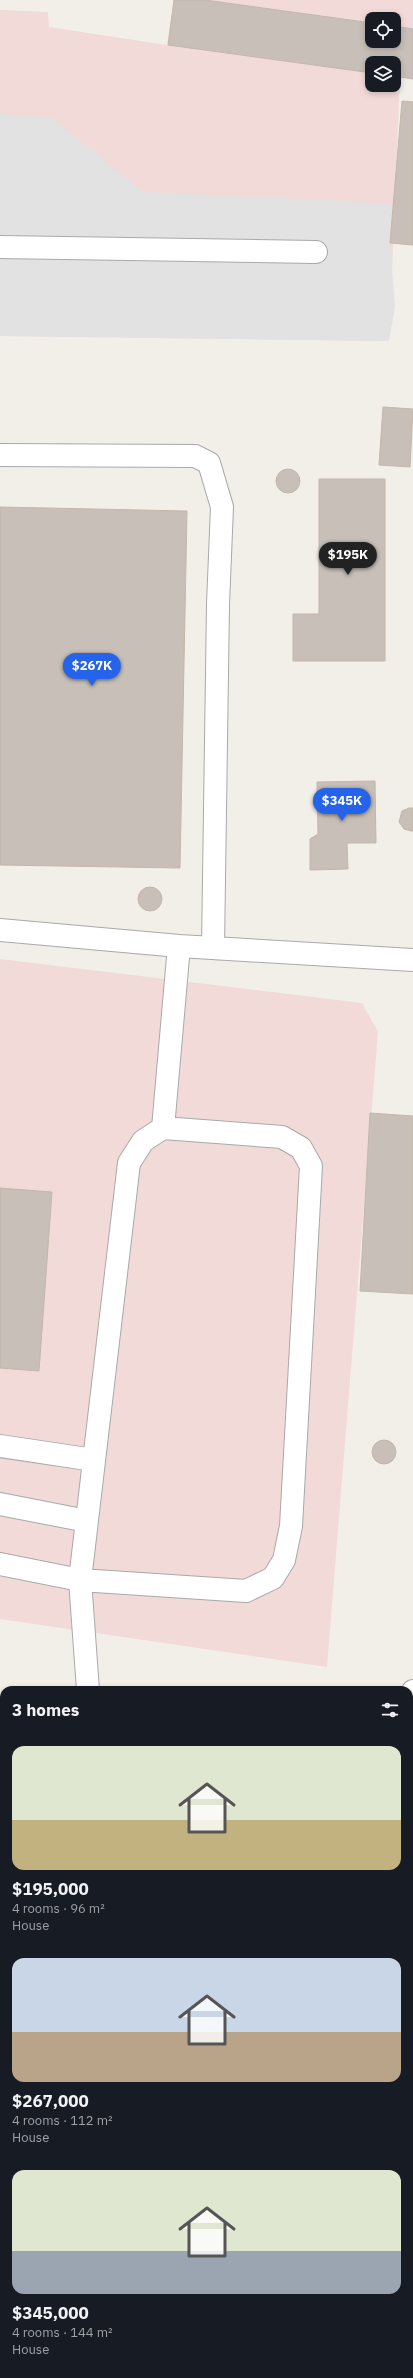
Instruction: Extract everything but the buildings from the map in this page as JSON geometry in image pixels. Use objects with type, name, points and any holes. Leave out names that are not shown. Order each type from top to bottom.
[{"type":"street","points":[[0,247],[316,252]]},
{"type":"street","points":[[0,455],[195,456],[209,463],[222,507],[218,604],[213,948]]},
{"type":"street","points":[[0,930],[179,946],[413,960]]},
{"type":"street","points":[[163,1128],[179,946]]},
{"type":"street","points":[[0,1564],[80,1580],[246,1591],[273,1578],[284,1560],[290,1526],[311,1166],[300,1148],[282,1137],[163,1128],[143,1141],[129,1163],[80,1580],[88,1686]]},
{"type":"street","points":[[0,1446],[94,1460]]},
{"type":"street","points":[[0,1504],[87,1521]]},
{"type":"shaded area","points":[[174,0],[413,0],[413,79],[401,77],[401,56],[365,56],[365,92],[399,92],[389,341],[0,336],[0,10],[48,12],[49,27],[167,45]]},
{"type":"shaded area","points":[[0,114],[51,117],[143,192],[349,201],[393,205],[390,243],[395,307],[389,341],[0,336]]},
{"type":"shaded area","points":[[0,959],[362,1003],[378,1032],[327,1667],[0,1619]]}]
